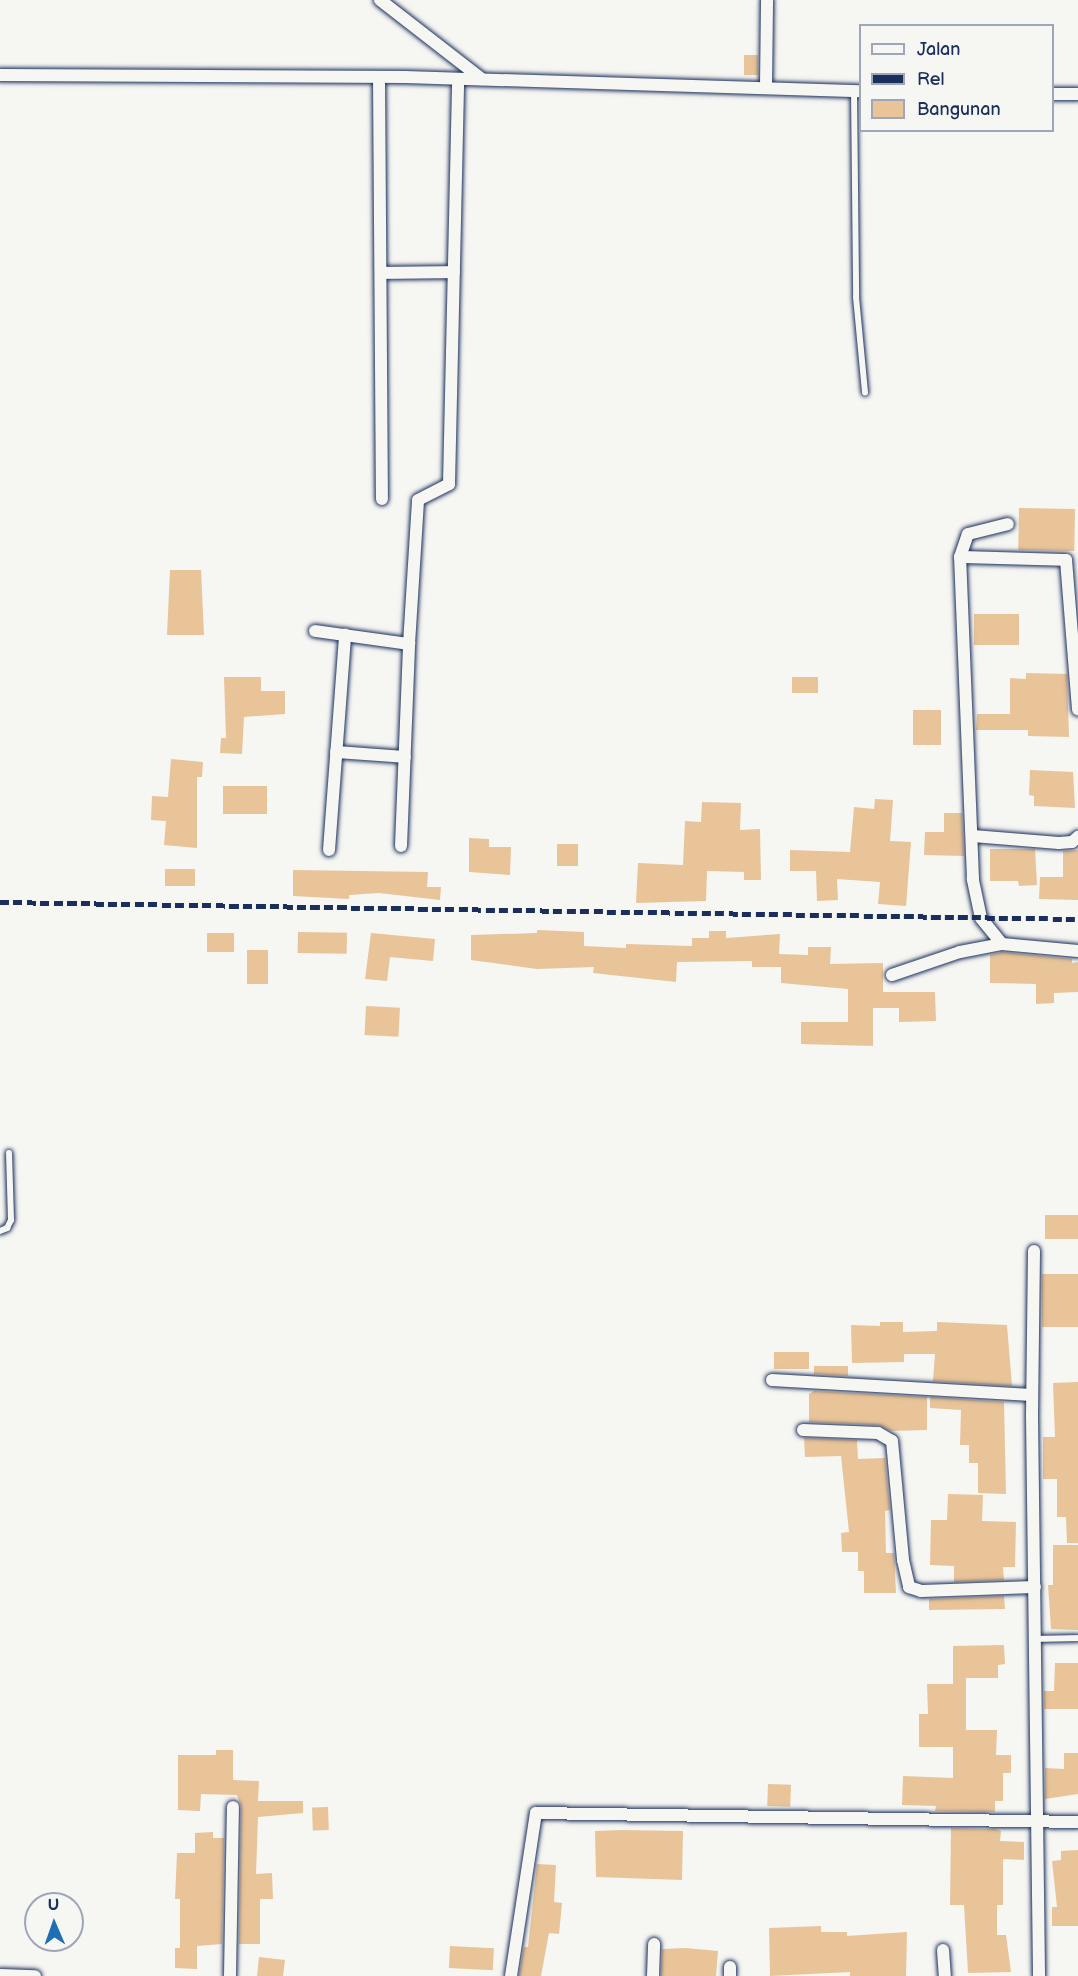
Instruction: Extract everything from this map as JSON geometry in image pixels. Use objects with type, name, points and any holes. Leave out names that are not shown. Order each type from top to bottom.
[{"type":"street","points":[[380,0],[482,79]]},
{"type":"street","points":[[766,86],[767,0]]},
{"type":"street","points":[[0,75],[379,77],[766,86],[857,91]]},
{"type":"street","points":[[379,77],[383,273],[382,499]]},
{"type":"street","points":[[401,846],[409,644],[418,500],[449,484],[458,79]]},
{"type":"street","points":[[1054,94],[1078,94]]},
{"type":"street","points":[[383,273],[454,272]]},
{"type":"street","points":[[1002,944],[981,918],[973,879],[960,557],[968,534],[1008,525]]},
{"type":"street","points":[[960,557],[1066,560],[1078,710]]},
{"type":"street","points":[[315,632],[409,644]]},
{"type":"street","points":[[329,850],[345,635]]},
{"type":"street","points":[[336,752],[405,757]]},
{"type":"street","points":[[973,836],[1059,843],[1078,837]]},
{"type":"street","points":[[892,975],[960,952],[1002,944],[1078,951]]},
{"type":"street","points":[[1034,1251],[1032,1395],[1035,1821],[1039,1976]]},
{"type":"street","points":[[772,1380],[1032,1395]]},
{"type":"street","points":[[804,1430],[878,1433],[892,1441],[903,1560],[909,1587],[921,1591],[1035,1587]]},
{"type":"street","points":[[230,1976],[233,1807]]},
{"type":"street","points":[[511,1976],[536,1814],[1078,1822]]},
{"type":"street","points":[[653,1976],[654,1944]]},
{"type":"street","points":[[944,1950],[945,1976]]},
{"type":"street","points":[[0,1975],[35,1976]]},
{"type":"lane","points":[[857,91],[856,297],[865,393]]},
{"type":"lane","points":[[0,1231],[7,1228],[11,1220],[9,1154]]},
{"type":"lane","points":[[1035,1639],[1078,1638]]},
{"type":"building","points":[[744,55],[758,55],[758,75],[744,75]]},
{"type":"building","points":[[1019,508],[1075,509],[1074,551],[1018,550]]},
{"type":"building","points":[[170,570],[201,570],[204,635],[167,635]]},
{"type":"building","points":[[974,614],[1019,614],[1019,645],[974,645]]},
{"type":"building","points":[[1026,673],[1067,674],[1069,737],[1028,736],[1028,730],[976,730],[977,714],[1010,714],[1010,678],[1026,679]]},
{"type":"building","points":[[224,677],[261,677],[261,691],[285,691],[285,714],[244,717],[242,754],[220,753],[221,738],[226,738]]},
{"type":"building","points":[[792,677],[818,677],[818,693],[792,693]]},
{"type":"building","points":[[913,710],[941,710],[941,745],[913,745]]},
{"type":"building","points":[[171,759],[203,762],[202,777],[197,777],[197,848],[164,845],[166,821],[151,820],[152,796],[168,797]]},
{"type":"building","points":[[1030,770],[1073,772],[1075,808],[1034,806],[1034,796],[1029,795]]},
{"type":"building","points":[[223,786],[267,786],[267,814],[223,814]]},
{"type":"building","points":[[875,799],[893,800],[890,841],[911,842],[906,906],[878,904],[880,882],[837,879],[838,900],[817,901],[816,871],[790,871],[790,850],[850,852],[854,807],[874,809]]},
{"type":"building","points":[[702,802],[741,803],[740,830],[760,829],[761,880],[744,880],[744,872],[707,871],[706,901],[636,903],[638,863],[683,865],[685,821],[701,822]]},
{"type":"building","points":[[944,813],[962,813],[964,856],[924,855],[925,832],[944,832]]},
{"type":"building","points":[[469,838],[489,839],[489,847],[511,847],[510,875],[469,872]]},
{"type":"building","points":[[557,844],[578,844],[578,866],[557,866]]},
{"type":"building","points":[[990,849],[1035,849],[1037,885],[1019,886],[1018,881],[990,881]]},
{"type":"building","points":[[1078,850],[1078,900],[1039,899],[1040,877],[1063,877],[1063,851]]},
{"type":"building","points":[[165,869],[195,869],[195,886],[165,886]]},
{"type":"building","points":[[293,870],[428,872],[427,887],[441,887],[440,900],[379,893],[349,895],[349,899],[293,896]]},
{"type":"building","points":[[537,930],[584,932],[584,946],[626,948],[626,944],[692,946],[692,938],[709,938],[709,931],[726,931],[726,938],[780,934],[779,954],[808,955],[808,947],[831,947],[830,964],[883,963],[883,992],[935,992],[936,1021],[899,1022],[899,1008],[873,1008],[873,1046],[801,1044],[801,1022],[848,1022],[848,989],[781,983],[781,967],[752,967],[752,961],[677,962],[676,982],[593,973],[594,967],[537,969],[471,960],[471,935],[537,933]]},
{"type":"building","points":[[298,932],[347,933],[347,954],[298,953]]},
{"type":"building","points":[[207,933],[234,933],[234,952],[207,952]]},
{"type":"building","points":[[371,933],[435,939],[433,961],[390,957],[387,981],[365,979]]},
{"type":"building","points":[[247,950],[268,950],[268,984],[247,984]]},
{"type":"building","points":[[1002,952],[1072,959],[1072,963],[1078,962],[1078,992],[1054,993],[1054,1003],[1036,1004],[1036,984],[990,983],[990,955]]},
{"type":"building","points":[[366,1006],[400,1008],[398,1037],[364,1035]]},
{"type":"building","points":[[1045,1215],[1078,1215],[1078,1239],[1045,1239]]},
{"type":"building","points":[[1042,1274],[1078,1274],[1078,1327],[1042,1327]]},
{"type":"building","points":[[880,1322],[903,1322],[903,1332],[937,1331],[937,1322],[1007,1325],[1012,1386],[933,1381],[935,1354],[904,1354],[904,1362],[852,1363],[851,1325],[880,1326]]},
{"type":"building","points":[[774,1352],[809,1352],[809,1369],[774,1369]]},
{"type":"building","points":[[814,1366],[848,1366],[848,1376],[814,1374]]},
{"type":"building","points":[[1078,1382],[1078,1543],[1067,1543],[1066,1517],[1057,1517],[1057,1479],[1043,1479],[1043,1437],[1055,1437],[1053,1383]]},
{"type":"building","points":[[814,1391],[927,1397],[927,1430],[891,1431],[878,1425],[809,1422],[809,1394]]},
{"type":"building","points":[[930,1397],[1004,1402],[1006,1494],[978,1493],[978,1463],[969,1463],[969,1445],[960,1445],[961,1410],[930,1408]]},
{"type":"building","points":[[804,1438],[857,1440],[858,1459],[885,1458],[890,1510],[885,1511],[886,1553],[894,1553],[896,1593],[864,1593],[864,1571],[858,1571],[858,1552],[842,1552],[841,1533],[849,1532],[841,1456],[805,1457]]},
{"type":"building","points":[[948,1494],[983,1495],[982,1521],[1016,1522],[1015,1567],[1003,1567],[1004,1580],[954,1582],[954,1566],[930,1565],[931,1520],[947,1520]]},
{"type":"building","points":[[1053,1545],[1078,1545],[1078,1630],[1051,1629],[1048,1585],[1053,1585]]},
{"type":"building","points":[[1004,1596],[1005,1609],[929,1610],[929,1599]]},
{"type":"building","points":[[1004,1645],[1005,1664],[998,1665],[998,1678],[966,1678],[966,1730],[997,1730],[996,1755],[1011,1755],[1011,1773],[1003,1773],[1003,1801],[995,1801],[995,1812],[935,1811],[936,1806],[902,1805],[903,1776],[953,1778],[953,1747],[919,1747],[919,1714],[928,1714],[927,1684],[953,1684],[953,1646]]},
{"type":"building","points":[[1055,1663],[1078,1663],[1078,1709],[1044,1709],[1044,1691],[1054,1691]]},
{"type":"building","points":[[216,1750],[233,1750],[233,1780],[259,1781],[258,1801],[303,1801],[303,1813],[258,1817],[256,1874],[272,1873],[273,1899],[260,1899],[260,1944],[239,1944],[241,1807],[237,1795],[201,1794],[200,1811],[178,1810],[178,1755],[216,1755]]},
{"type":"building","points":[[1064,1753],[1078,1753],[1078,1794],[1045,1799],[1045,1768],[1064,1769]]},
{"type":"building","points":[[768,1784],[791,1785],[790,1807],[767,1806]]},
{"type":"building","points":[[328,1807],[329,1830],[313,1831],[312,1808]]},
{"type":"building","points":[[951,1828],[995,1829],[1001,1831],[1000,1841],[1024,1842],[1024,1860],[1003,1859],[1003,1905],[997,1905],[997,1935],[1006,1935],[1011,1972],[968,1973],[964,1905],[950,1905]]},
{"type":"building","points":[[595,1831],[683,1831],[682,1880],[596,1877]]},
{"type":"building","points":[[213,1832],[213,1838],[224,1838],[222,1944],[197,1946],[197,1969],[175,1968],[175,1948],[180,1948],[180,1899],[175,1899],[177,1853],[195,1853],[195,1833]]},
{"type":"building","points":[[1078,1850],[1078,1926],[1052,1926],[1052,1907],[1057,1907],[1052,1861],[1061,1860],[1061,1851]]},
{"type":"building","points":[[537,1864],[556,1865],[554,1902],[562,1903],[559,1934],[549,1933],[541,1976],[519,1976],[524,1947],[528,1947]]},
{"type":"building","points":[[821,1926],[821,1932],[847,1932],[847,1936],[907,1932],[906,1976],[850,1976],[850,1972],[770,1976],[769,1928]]},
{"type":"building","points":[[450,1946],[494,1948],[493,1970],[449,1968]]},
{"type":"building","points":[[686,1948],[718,1951],[716,1976],[661,1976],[662,1949]]},
{"type":"building","points":[[259,1957],[285,1960],[283,1976],[257,1976]]},
{"type":"railway","points":[[0,902],[1078,919]]}]
